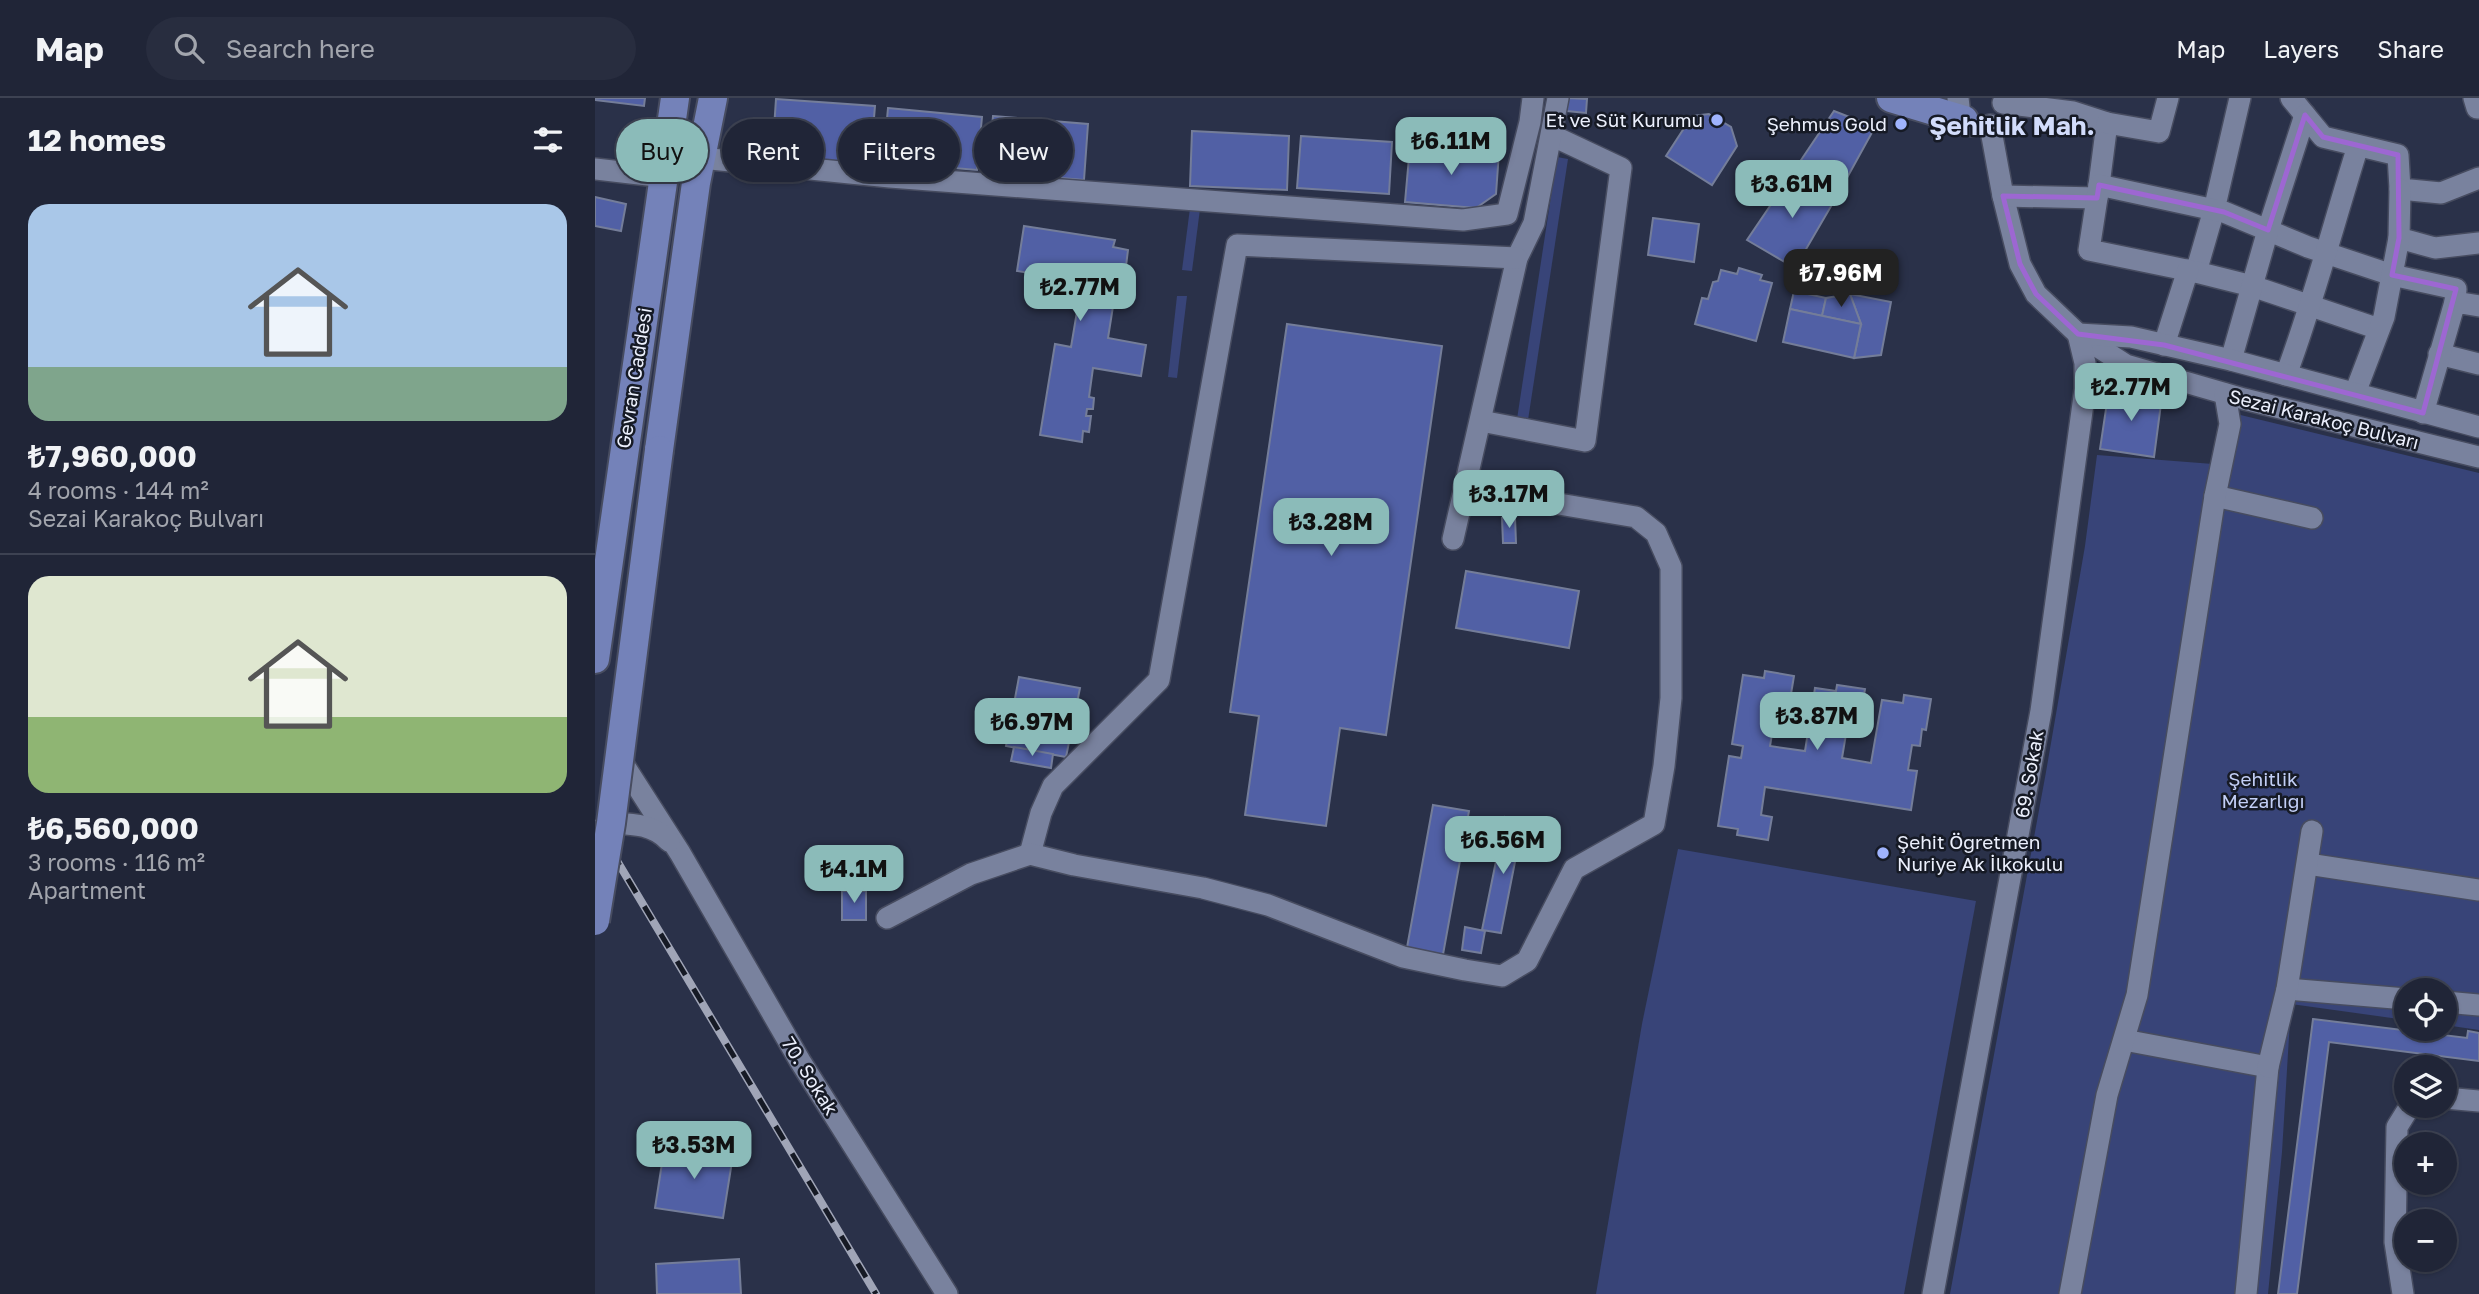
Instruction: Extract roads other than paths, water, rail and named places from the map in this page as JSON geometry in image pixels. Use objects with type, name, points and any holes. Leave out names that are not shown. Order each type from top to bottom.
[{"type":"main road","name":"Gevran Caddesi","points":[[672,119],[675,98]]},
{"type":"main road","points":[[708,124],[713,98]]},
{"type":"main road","points":[[1891,98],[1971,115]]},
{"type":"main road","name":"Gevran Caddesi","points":[[595,659],[664,182]]},
{"type":"main road","points":[[595,921],[611,823],[659,450],[697,182]]},
{"type":"street","points":[[708,171],[890,177],[1463,220],[1507,215],[1527,135],[1533,98]]},
{"type":"street","points":[[1453,539],[1517,258],[1534,223],[1553,136],[1558,98]]},
{"type":"street","points":[[1971,115],[2000,116],[2003,100],[2075,105],[2107,123],[2159,132],[2168,98]]},
{"type":"street","points":[[2164,345],[2214,210],[2240,98]]},
{"type":"street","points":[[2474,98],[2479,108]]},
{"type":"street","points":[[2298,106],[2323,137],[2398,155],[2399,238],[2384,317],[2355,393]]},
{"type":"street","points":[[2231,360],[2268,230],[2298,106]]},
{"type":"street","name":"Sezai Karakoç Bulvarı","points":[[1971,115],[2003,196],[2020,264],[2036,295],[2078,334],[2126,365],[2225,394],[2479,457]]},
{"type":"street","points":[[2107,123],[2089,250],[2252,286],[2379,329]]},
{"type":"street","points":[[1481,421],[1585,441],[1621,168],[1553,136]]},
{"type":"street","points":[[2286,375],[2311,306],[2324,252],[2358,146]]},
{"type":"street","points":[[595,169],[616,171]]},
{"type":"street","points":[[2400,189],[2441,193],[2479,178]]},
{"type":"street","points":[[2003,196],[2098,192],[2214,210],[2392,275],[2456,289],[2455,302],[2423,413]]},
{"type":"street","points":[[2399,238],[2435,248],[2479,243]]},
{"type":"street","points":[[1030,854],[1041,813],[1053,786],[1159,680],[1237,245],[1517,258]]},
{"type":"street","points":[[2455,302],[2479,306]]},
{"type":"street","points":[[2078,334],[2131,337],[2231,360],[2479,427]]},
{"type":"street","name":"69. Sokak","points":[[1933,1294],[2041,711],[2085,389],[2085,363],[2078,334]]},
{"type":"street","points":[[2439,354],[2479,364]]},
{"type":"street","points":[[2070,1294],[2108,1095],[2137,995],[2215,496],[2229,425],[2225,394]]},
{"type":"street","points":[[887,918],[971,874],[1030,854],[1073,865],[1203,888],[1268,905],[1402,957],[1453,968],[1502,976],[1527,961],[1574,869],[1654,824],[1664,766],[1671,698],[1671,567],[1656,533],[1636,517],[1465,488]]},
{"type":"street","points":[[2215,496],[2312,518]]},
{"type":"street","points":[[618,756],[680,853]]},
{"type":"street","points":[[611,823],[641,825],[661,832],[680,853]]},
{"type":"street","points":[[2246,1294],[2268,1067],[2287,989],[2312,831]]},
{"type":"street","name":"70. Sokak","points":[[680,853],[800,1061],[947,1294]]},
{"type":"street","points":[[2308,864],[2479,890]]},
{"type":"street","points":[[2287,989],[2394,998]]},
{"type":"street","points":[[2457,1003],[2479,1005]]},
{"type":"street","points":[[2124,1040],[2268,1067]]},
{"type":"street","points":[[2457,1099],[2479,1101]]},
{"type":"street","points":[[2403,1118],[2397,1127],[2395,1242],[2403,1294]]},
{"type":"railway","points":[[595,824],[876,1294]]},
{"type":"place","name":"Et ve Süt Kurumu","points":[[1717,120]]},
{"type":"place","name":"Şehmus Gold","points":[[1901,124]]},
{"type":"place","name":"Şehit Öğretmen Nuriye Ak İlkokulu","points":[[1883,853]]},
{"type":"district","name":"Şehitlik Mah.","points":[[2012,126]]},
{"type":"park label","name":"Şehitlik Mezarlığı","points":[[2263,790]]}]
